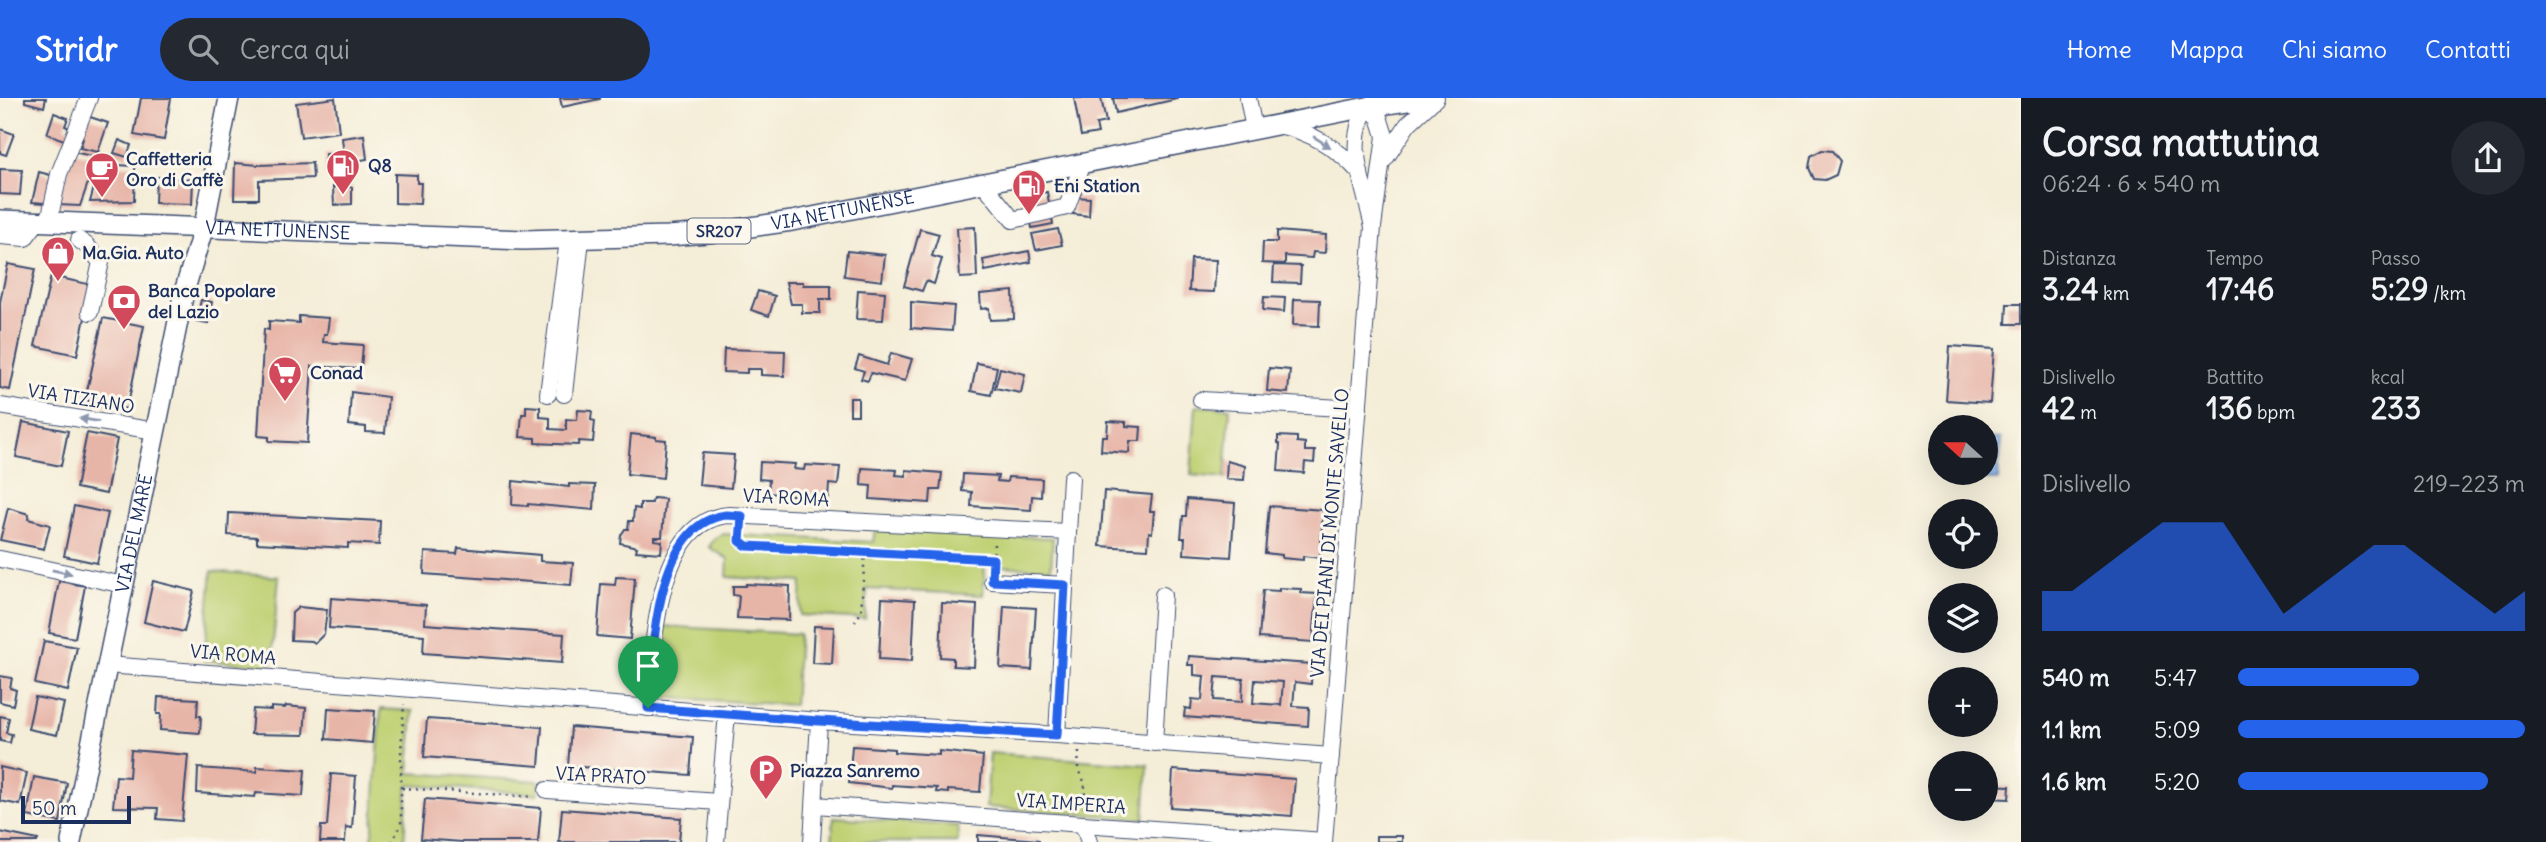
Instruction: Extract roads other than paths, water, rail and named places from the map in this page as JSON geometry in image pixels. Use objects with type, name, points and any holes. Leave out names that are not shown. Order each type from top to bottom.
[{"type":"main road","name":"VIA DEL MARE","points":[[71,842],[184,292],[204,226],[229,98]]},
{"type":"main road","name":"VIA NETTUNENSE","points":[[0,220],[204,226],[394,236],[575,239],[708,233],[792,221],[1367,107],[1427,98]]},
{"type":"street","points":[[0,236],[25,238],[44,221],[89,98]]},
{"type":"street","points":[[1248,98],[1254,129]]},
{"type":"street","points":[[1382,164],[1401,133],[1436,98]]},
{"type":"street","points":[[1367,107],[1379,117],[1384,130],[1373,227],[1356,156],[1356,134],[1361,116],[1367,107]]},
{"type":"street","points":[[1276,125],[1301,131],[1322,141],[1351,163],[1360,174]]},
{"type":"street","points":[[983,183],[1013,220],[1067,207],[1083,163]]},
{"type":"street","name":"VIA DEI PIANI DI MONTE SAVELLO","points":[[1324,842],[1373,227]]},
{"type":"street","points":[[556,394],[575,239]]},
{"type":"street","points":[[79,240],[100,262],[90,312]]},
{"type":"street","points":[[1201,400],[1359,409]]},
{"type":"street","name":"VIA TIZIANO","points":[[0,405],[156,431]]},
{"type":"street","points":[[1057,735],[1071,478]]},
{"type":"street","name":"VIA ROMA","points":[[648,708],[656,623],[665,583],[687,538],[702,522],[719,516],[742,516],[1068,532]]},
{"type":"street","points":[[0,559],[124,585]]},
{"type":"street","points":[[992,581],[1065,585]]},
{"type":"street","points":[[1154,743],[1163,595]]},
{"type":"street","name":"VIA ROMA","points":[[107,665],[819,721],[1057,735],[1331,756]]},
{"type":"street","points":[[716,842],[727,713]]},
{"type":"street","points":[[812,842],[819,721]]},
{"type":"street","name":"VIA PRATO","points":[[547,790],[719,802]]},
{"type":"street","name":"VIA IMPERIA","points":[[815,805],[1324,842]]},
{"type":"street","points":[[1083,824],[1088,842]]},
{"type":"water","points":[[1998,439],[2001,439],[1998,480]]},
{"type":"place","name":"Q8","points":[[343,196]]},
{"type":"place","name":"Caffetteria Oro di Caffè","points":[[102,199]]},
{"type":"place","name":"Eni Station","points":[[1029,216]]},
{"type":"place","name":"Ma.Gia. Auto","points":[[58,283]]},
{"type":"place","name":"Banca Popolare del Lazio","points":[[124,331]]},
{"type":"place","name":"Conad","points":[[285,403]]},
{"type":"place","name":"Piazza Sanremo","points":[[766,801]]}]
